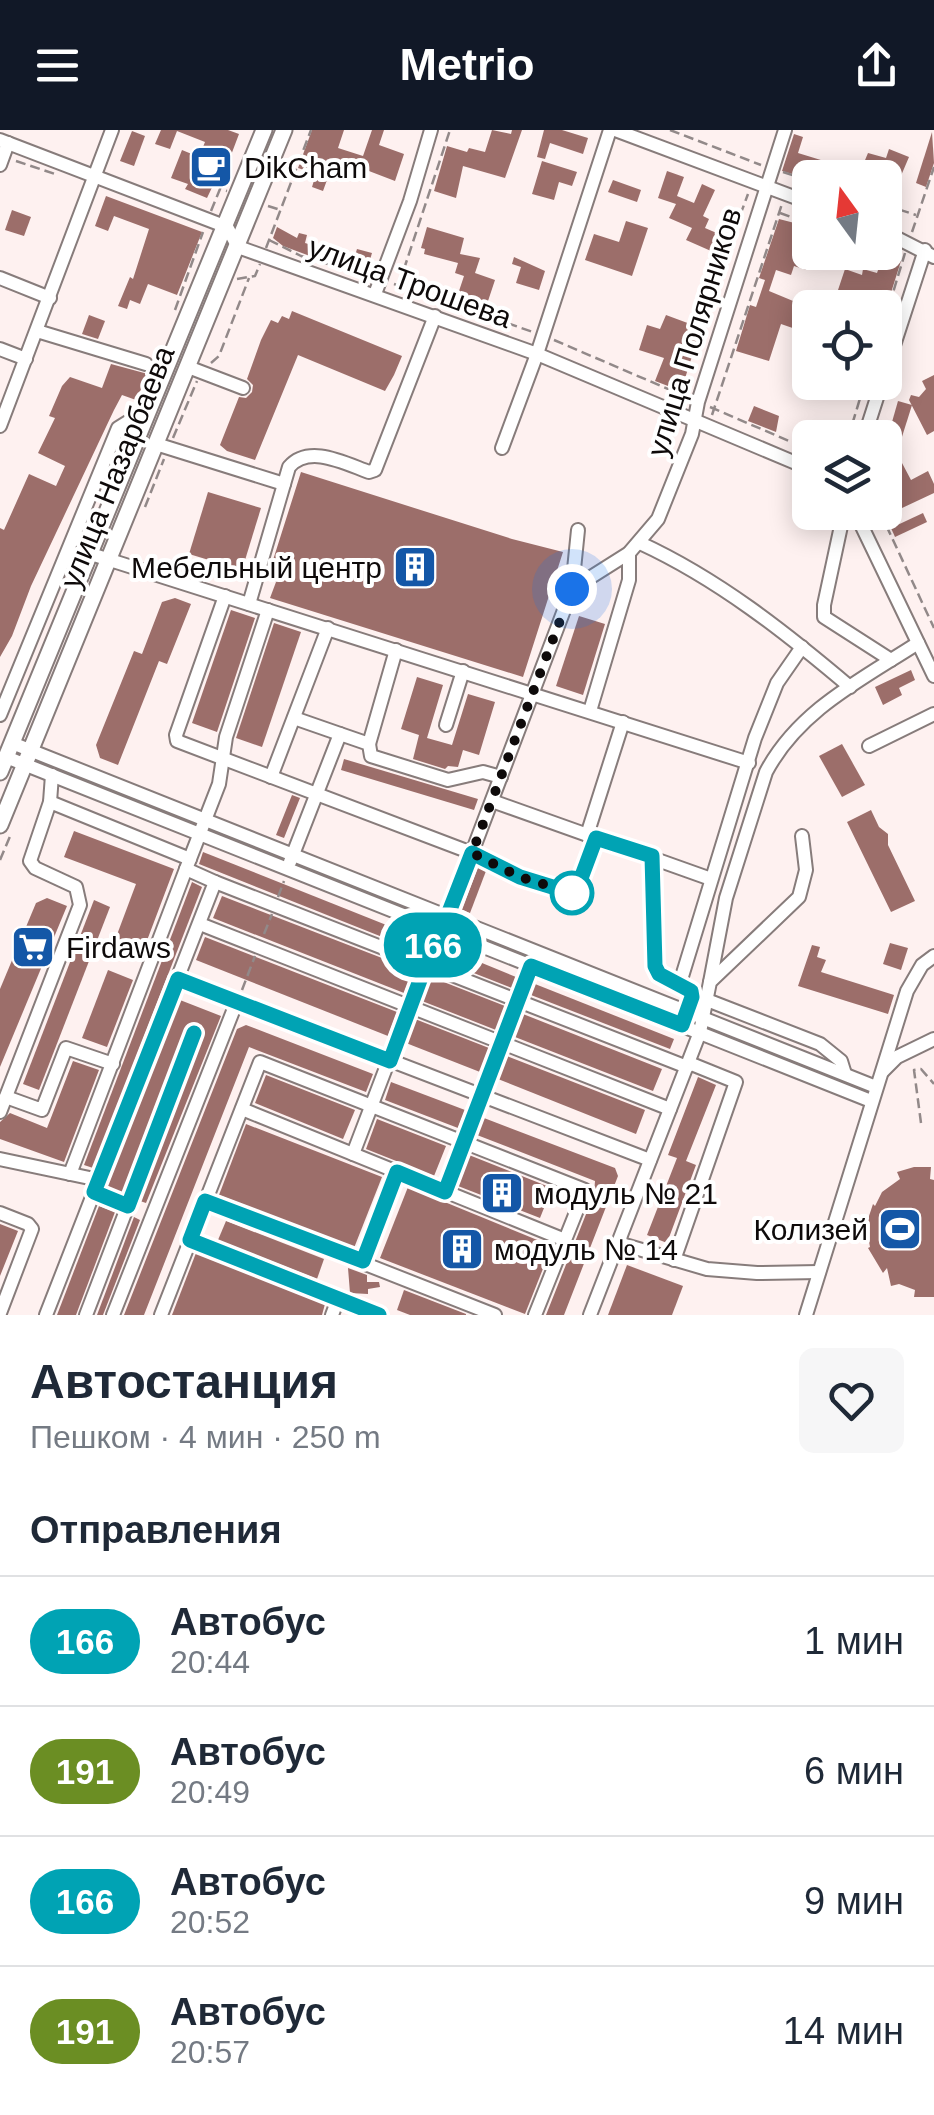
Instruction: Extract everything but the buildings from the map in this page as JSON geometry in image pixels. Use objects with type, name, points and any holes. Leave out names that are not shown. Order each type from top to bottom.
[{"type":"main road","name":"улица Назарбаева","points":[[6,757],[264,130]]},
{"type":"main road","name":"улица Назарбаева","points":[[0,824],[156,444],[194,369],[226,275],[284,130]]},
{"type":"street","points":[[0,426],[112,130]]},
{"type":"street","points":[[375,294],[410,201],[430,130]]},
{"type":"street","points":[[502,448],[612,130],[792,196]]},
{"type":"street","name":"улица Полярников","points":[[634,548],[658,520],[694,420],[760,184],[772,168],[785,130]]},
{"type":"street","points":[[3,151],[96,174],[208,219],[227,227],[238,246]]},
{"type":"street","points":[[902,241],[931,256],[919,268],[902,320]]},
{"type":"street","name":"улица Трошева","points":[[238,246],[537,354],[792,461]]},
{"type":"street","points":[[0,278],[50,298]]},
{"type":"street","points":[[250,604],[289,467],[303,457],[325,457],[369,472],[375,470],[435,316]]},
{"type":"street","points":[[37,331],[146,364]]},
{"type":"street","points":[[0,349],[26,359]]},
{"type":"street","points":[[194,369],[243,388]]},
{"type":"street","points":[[26,709],[3,708],[97,478],[118,428],[152,407]]},
{"type":"street","points":[[156,444],[284,484]]},
{"type":"street","points":[[97,478],[124,476]]},
{"type":"street","points":[[354,1154],[572,589],[578,530]]},
{"type":"street","points":[[840,530],[824,616],[891,660]]},
{"type":"street","points":[[864,530],[934,676]]},
{"type":"street","points":[[572,589],[634,548]]},
{"type":"street","points":[[634,548],[719,586],[850,687]]},
{"type":"street","points":[[590,711],[621,610],[634,548]]},
{"type":"street","points":[[91,554],[749,763]]},
{"type":"street","points":[[225,596],[176,737],[180,742],[472,853],[520,877],[572,893],[577,889],[623,722]]},
{"type":"street","points":[[70,1174],[220,784],[226,737],[268,610]]},
{"type":"street","points":[[272,776],[328,628]]},
{"type":"street","points":[[590,1315],[705,1018],[726,898],[766,772],[796,728],[918,643]]},
{"type":"street","points":[[680,983],[777,682],[802,647]]},
{"type":"street","points":[[396,650],[369,744],[371,756],[448,780],[483,772],[501,778]]},
{"type":"street","points":[[446,725],[463,671]]},
{"type":"street","points":[[869,746],[934,714]]},
{"type":"street","points":[[294,718],[369,744]]},
{"type":"street","points":[[288,869],[340,734]]},
{"type":"street","points":[[6,757],[28,757],[206,820],[448,916],[684,1018],[700,1032],[874,1094]]},
{"type":"street","points":[[28,757],[52,776],[531,966],[684,1018],[705,1018],[845,1074],[874,1094]]},
{"type":"street","points":[[0,1112],[80,905],[76,886],[35,868],[30,861],[50,802],[52,776]]},
{"type":"street","points":[[492,801],[711,879]]},
{"type":"street","points":[[50,802],[188,864],[215,882],[736,1082],[674,1260]]},
{"type":"street","points":[[710,982],[799,897],[806,870],[802,836]]},
{"type":"street","points":[[652,856],[655,966],[659,974],[691,991],[684,1018]]},
{"type":"street","points":[[46,1315],[215,882]]},
{"type":"street","points":[[200,924],[670,1109]]},
{"type":"street","points":[[806,1315],[906,991],[922,965],[934,956]]},
{"type":"street","points":[[445,1192],[531,966]]},
{"type":"street","points":[[178,979],[650,1160]]},
{"type":"street","points":[[707,1000],[820,1044],[841,1061],[845,1074]]},
{"type":"street","points":[[113,1315],[238,1001]]},
{"type":"street","points":[[86,1315],[194,1033]]},
{"type":"street","points":[[881,1072],[898,1056],[934,1039]]},
{"type":"street","points":[[6,1097],[42,1110],[66,1048],[113,1064]]},
{"type":"street","points":[[161,1315],[260,1062],[585,1190],[535,1315]]},
{"type":"street","points":[[242,1109],[565,1240]]},
{"type":"street","points":[[0,1159],[70,1174],[128,1206]]},
{"type":"street","points":[[363,1261],[397,1172]]},
{"type":"street","points":[[205,1201],[495,1315]]},
{"type":"street","points":[[0,1213],[32,1229],[0,1313]]},
{"type":"street","points":[[190,1240],[346,1306],[379,1315]]},
{"type":"street","points":[[618,1243],[707,1269],[820,1272]]},
{"type":"street","points":[[332,1315],[346,1306]]},
{"type":"path","points":[[226,275],[240,281],[255,276],[311,130]]},
{"type":"path","points":[[399,286],[450,130]]},
{"type":"path","points":[[670,130],[792,175]]},
{"type":"path","points":[[3,151],[66,178]]},
{"type":"path","points":[[735,229],[760,184]]},
{"type":"path","points":[[174,315],[220,189]]},
{"type":"path","points":[[708,426],[786,194]]},
{"type":"path","points":[[902,211],[918,216]]},
{"type":"path","points":[[778,212],[792,217]]},
{"type":"path","points":[[194,369],[219,356],[249,278]]},
{"type":"path","points":[[888,530],[934,628]]},
{"type":"path","points":[[920,1123],[914,1070],[921,1068],[934,1084]]},
{"type":"bus line","name":"166","points":[[194,1033],[128,1206],[94,1192],[178,979],[390,1061],[472,853],[520,877],[572,893],[596,838],[652,856],[655,966],[659,974],[691,991],[682,1025],[531,966],[445,1192],[397,1172],[363,1261],[205,1201],[190,1240],[379,1315]]},
{"type":"place","name":"DikCham","points":[[211,167]]},
{"type":"place","name":"Мебельный центр","points":[[415,567]]},
{"type":"place","name":"Firdaws","points":[[33,947]]},
{"type":"place","name":"модуль № 21","points":[[502,1193]]},
{"type":"place","name":"Колизей","points":[[900,1229]]},
{"type":"place","name":"модуль № 14","points":[[462,1249]]},
{"type":"route","points":[[572,589],[472,853],[520,877],[572,893]]}]
